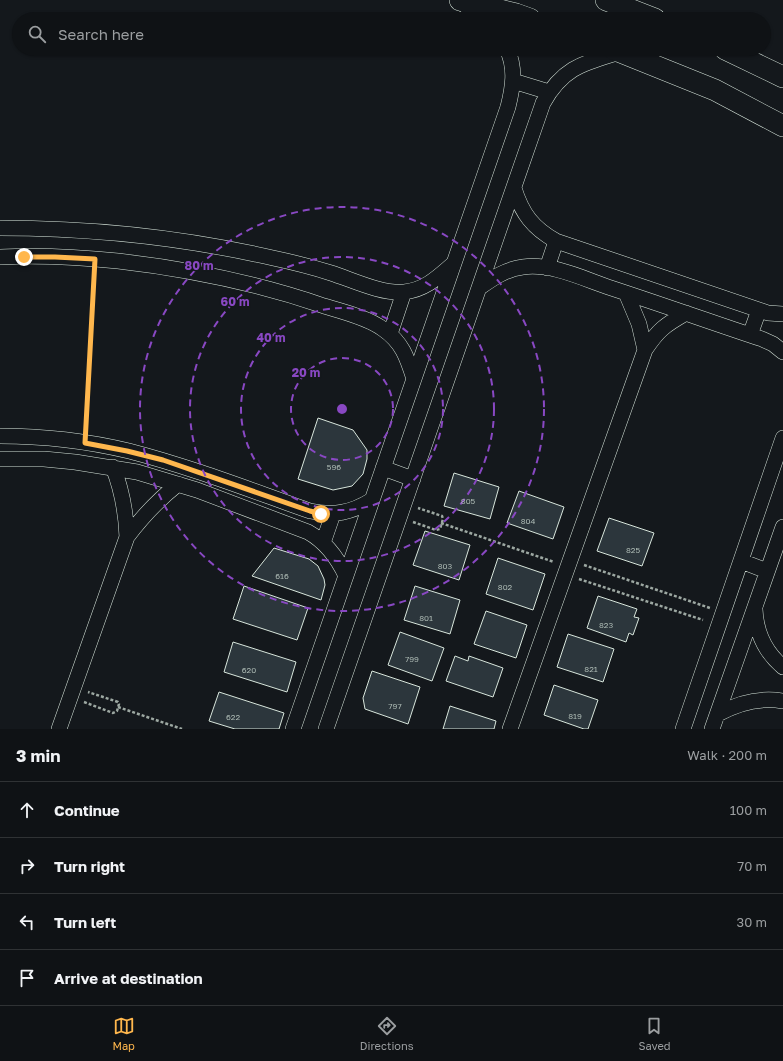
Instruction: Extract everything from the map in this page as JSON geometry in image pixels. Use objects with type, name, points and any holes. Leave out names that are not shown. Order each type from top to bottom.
[{"type":"main road","points":[[459,0],[508,12]]},
{"type":"main road","points":[[606,0],[637,12]]},
{"type":"main road","points":[[631,56],[715,90],[783,126]]},
{"type":"main road","points":[[740,56],[783,77]]},
{"type":"street","points":[[459,0],[474,12]]},
{"type":"street","points":[[293,729],[508,107],[514,81],[513,68],[509,56]]},
{"type":"street","points":[[326,729],[539,114],[549,92],[565,74],[586,62],[601,56]]},
{"type":"street","points":[[514,81],[549,92]]},
{"type":"street","points":[[514,188],[524,214],[543,234],[556,241],[768,313],[783,314]]},
{"type":"street","points":[[0,228],[50,228],[107,231],[184,240],[274,258],[383,290],[404,292],[432,282],[454,263]]},
{"type":"street","points":[[547,268],[556,241]]},
{"type":"street","points":[[0,257],[55,257],[95,259],[142,264],[195,272],[275,290],[308,300],[382,328],[399,343],[405,353],[414,379]]},
{"type":"street","points":[[479,288],[500,274],[511,269],[523,266],[547,268],[750,335],[773,344],[783,352]]},
{"type":"street","points":[[390,334],[404,292]]},
{"type":"street","points":[[626,293],[639,324],[645,350]]},
{"type":"street","points":[[750,335],[759,310]]},
{"type":"street","points":[[510,729],[645,350],[663,327],[686,314]]},
{"type":"street","points":[[0,436],[39,437],[85,443],[127,451],[163,460],[310,511],[332,514],[353,510],[372,500]]},
{"type":"street","points":[[683,729],[783,438]]},
{"type":"street","points":[[0,459],[44,459],[113,467],[137,472],[178,484],[299,528],[316,537],[333,552],[346,576]]},
{"type":"street","points":[[59,729],[127,536],[127,522],[122,494],[113,467]]},
{"type":"street","points":[[383,468],[413,479]]},
{"type":"street","points":[[127,536],[154,504],[178,484]]},
{"type":"street","points":[[323,543],[332,514]]},
{"type":"street","points":[[712,729],[767,571],[779,549],[783,527]]},
{"type":"street","points":[[741,561],[767,571]]},
{"type":"street","points":[[755,605],[756,617],[762,640],[775,660],[783,667]]},
{"type":"street","points":[[718,714],[740,704],[752,701],[783,701]]},
{"type":"path","points":[[85,443],[95,259]]},
{"type":"path","points":[[399,517],[438,530],[440,529],[443,519],[442,516],[404,503]]},
{"type":"path","points":[[441,523],[721,619]]},
{"type":"path","points":[[568,567],[721,619]]},
{"type":"path","points":[[72,692],[117,701],[119,704],[116,712],[113,712],[72,692]]},
{"type":"path","points":[[118,707],[182,729]]},
{"type":"building","points":[[318,418],[353,430],[367,450],[367,459],[363,474],[352,486],[333,490],[298,479]]},
{"type":"building","points":[[454,473],[499,487],[490,519],[444,506]]},
{"type":"building","points":[[519,491],[564,507],[553,539],[507,523]]},
{"type":"building","points":[[609,518],[654,533],[642,566],[597,551]]},
{"type":"building","points":[[425,531],[470,545],[459,580],[413,565]]},
{"type":"building","points":[[274,548],[309,559],[318,566],[325,585],[321,600],[252,576]]},
{"type":"building","points":[[498,558],[545,574],[533,610],[486,594]]},
{"type":"building","points":[[244,586],[308,608],[297,640],[233,619]]},
{"type":"building","points":[[415,586],[460,600],[450,634],[404,620]]},
{"type":"building","points":[[598,596],[637,609],[634,617],[639,618],[633,635],[629,633],[626,642],[587,628]]},
{"type":"building","points":[[486,611],[527,625],[516,658],[474,644]]},
{"type":"building","points":[[400,632],[444,648],[432,681],[388,665]]},
{"type":"building","points":[[568,634],[614,649],[603,682],[557,667]]},
{"type":"building","points":[[233,642],[296,662],[287,692],[224,672]]},
{"type":"building","points":[[455,656],[468,661],[469,656],[503,668],[493,697],[446,681]]},
{"type":"building","points":[[372,671],[420,687],[408,724],[365,709],[363,698]]},
{"type":"building","points":[[554,685],[598,700],[588,729],[584,729],[544,715]]},
{"type":"building","points":[[219,692],[284,713],[279,729],[235,729],[209,721]]},
{"type":"building","points":[[450,706],[496,721],[494,729],[443,729]]},
{"type":"route","points":[[24,257],[95,259],[85,443],[163,460],[321,514]]}]
